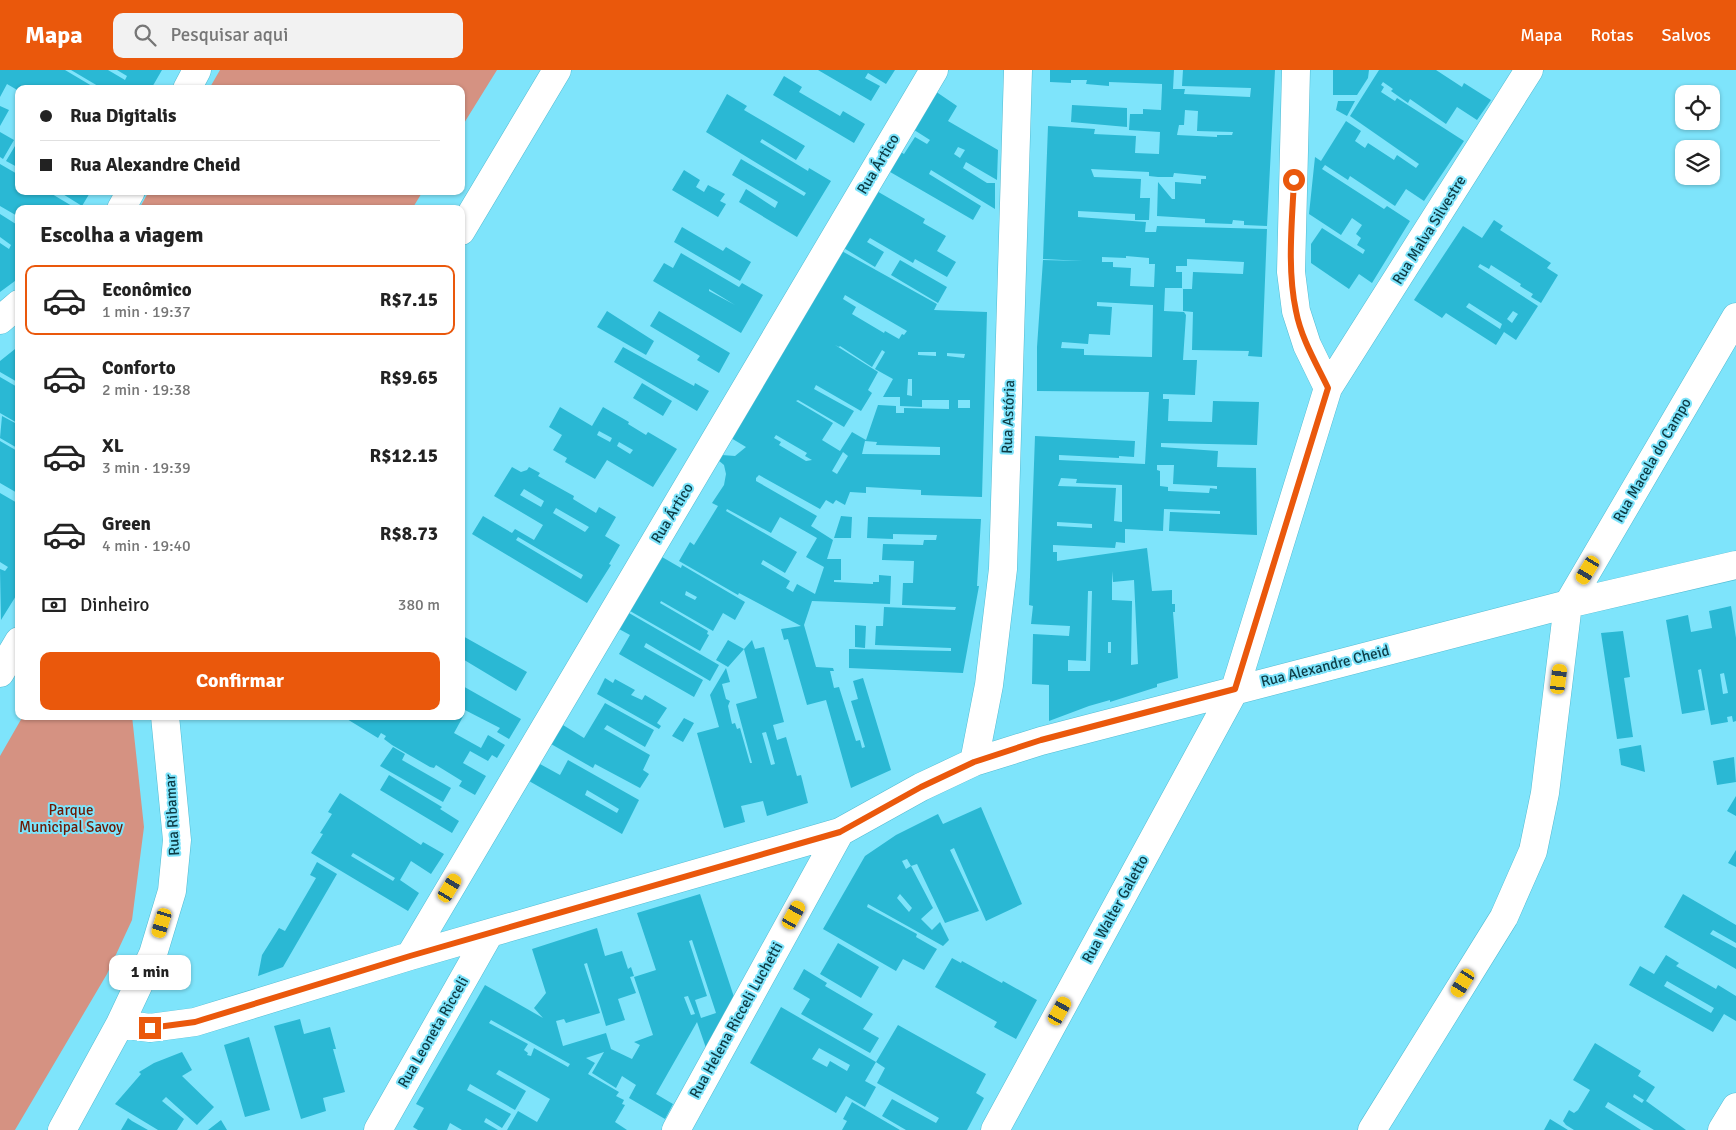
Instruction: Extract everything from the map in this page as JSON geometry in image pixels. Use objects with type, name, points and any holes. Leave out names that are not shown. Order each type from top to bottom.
[{"type":"street","points":[[189,85],[197,70]]},
{"type":"street","points":[[465,224],[557,70]]},
{"type":"street","name":"Rua Ártico","points":[[410,956],[934,70]]},
{"type":"street","name":"Rua Astória","points":[[974,762],[990,677],[1003,569],[1018,70]]},
{"type":"street","points":[[1296,70],[1291,272],[1296,311],[1307,345],[1328,388]]},
{"type":"street","name":"Rua Malva Silvestre","points":[[1235,689],[1328,388],[1529,70]]},
{"type":"street","points":[[0,320],[15,307]]},
{"type":"street","name":"Rua Macela do Campo","points":[[1568,604],[1736,317]]},
{"type":"street","name":"Rua Alexandre Cheid","points":[[120,1024],[150,1028],[195,1022],[410,956],[840,832],[921,787],[974,762],[1041,740],[1568,604],[1736,566]]},
{"type":"street","points":[[1372,1130],[1504,918],[1533,851],[1545,792],[1568,604]]},
{"type":"street","points":[[0,674],[15,648]]},
{"type":"street","name":"Rua Walter Galetto","points":[[995,1130],[1235,689]]},
{"type":"street","name":"Rua Ribamar","points":[[62,1130],[120,1024],[153,954],[172,891],[177,840],[168,720]]},
{"type":"street","name":"Rua Helena Ricceli Luchetti","points":[[676,1130],[840,832]]},
{"type":"street","name":"Rua Leoneta Ricceli","points":[[378,1130],[489,934]]},
{"type":"street","points":[[1722,1130],[1736,1106]]},
{"type":"green space","points":[[220,70],[497,70],[465,122],[465,85],[211,85]]},
{"type":"green space","points":[[147,195],[421,195],[414,205],[141,205]]},
{"type":"green space","name":"Parque Municipal Savoy","points":[[21,720],[132,720],[144,827],[132,920],[107,974],[15,1130],[0,1130],[0,756]]},
{"type":"building","points":[[0,70],[65,70],[90,85],[15,85],[15,89],[7,84],[0,97]]},
{"type":"building","points":[[71,70],[108,70],[125,80],[127,76],[117,70],[162,70],[153,85],[96,85]]},
{"type":"building","points":[[818,70],[895,70],[886,84],[868,73],[865,78],[880,86],[871,101]]},
{"type":"building","points":[[1050,70],[1174,70],[1173,89],[1185,89],[1184,94],[1250,97],[1251,88],[1182,86],[1183,70],[1275,70],[1267,226],[1244,225],[1244,221],[1233,220],[1232,224],[1205,223],[1205,219],[1157,216],[1158,182],[1172,199],[1175,199],[1175,182],[1201,184],[1201,179],[1206,179],[1206,176],[1174,173],[1173,177],[1158,177],[1149,176],[1149,172],[1091,169],[1094,177],[1141,179],[1140,198],[1150,198],[1149,220],[1135,220],[1135,214],[1078,211],[1078,217],[1146,222],[1145,232],[1156,232],[1157,226],[1267,229],[1262,357],[1248,356],[1249,351],[1192,350],[1193,312],[1183,311],[1183,289],[1192,289],[1193,272],[1243,274],[1244,262],[1187,259],[1187,266],[1176,266],[1176,272],[1182,272],[1182,288],[1165,288],[1164,311],[1184,312],[1186,315],[1183,360],[1197,360],[1195,395],[1163,394],[1163,399],[1169,399],[1168,421],[1212,422],[1213,401],[1259,402],[1257,445],[1161,443],[1161,447],[1218,451],[1217,467],[1256,468],[1257,535],[1169,531],[1170,512],[1220,514],[1220,511],[1164,509],[1163,531],[1125,529],[1125,543],[1116,542],[1115,548],[1053,545],[1053,552],[1057,552],[1057,561],[1147,548],[1152,591],[1172,590],[1172,604],[1175,604],[1175,612],[1173,612],[1178,678],[1157,684],[1157,687],[1110,702],[1110,700],[1089,706],[1049,721],[1049,685],[1032,684],[1033,634],[1069,636],[1070,626],[1031,624],[1033,606],[1029,605],[1035,436],[1135,441],[1134,457],[1059,455],[1059,460],[1145,464],[1149,392],[1037,391],[1037,347],[1043,260],[1083,261],[1043,259],[1048,126],[1095,129],[1094,134],[1136,136],[1135,153],[1159,154],[1160,132],[1129,130],[1130,114],[1143,114],[1143,109],[1161,110],[1162,88],[1162,84],[1109,82],[1109,86],[1086,84],[1087,80],[1071,80],[1071,83],[1050,82]],"holes":[[[1185,110],[1198,111],[1197,131],[1233,132],[1232,135],[1217,135],[1217,137],[1177,135],[1179,125],[1184,125]],[[1126,256],[1149,258],[1149,264],[1155,264],[1154,287],[1130,286],[1131,268],[1113,267],[1113,262],[1102,262],[1102,257],[1126,258]],[[1097,302],[1153,305],[1152,357],[1084,355],[1084,349],[1061,348],[1062,342],[1088,344],[1089,334],[1110,335],[1112,307],[1097,306]],[[1157,465],[1174,465],[1173,484],[1217,486],[1217,489],[1210,488],[1209,493],[1168,491],[1168,487],[1160,486],[1160,471],[1157,470]],[[1061,478],[1077,479],[1076,483],[1122,485],[1122,522],[1114,521],[1116,488],[1058,486]],[[1057,522],[1092,524],[1092,528],[1057,526]],[[1112,571],[1113,582],[1134,580],[1138,664],[1131,665],[1132,601],[1112,600]],[[1088,591],[1092,591],[1090,671],[1068,671],[1068,660],[1086,661]],[[1108,642],[1111,642],[1111,653],[1108,653]]]},
{"type":"building","points":[[1333,70],[1369,70],[1368,78],[1357,95],[1333,95]]},
{"type":"building","points":[[1379,70],[1436,70],[1462,87],[1464,83],[1491,100],[1477,120],[1457,107],[1446,124],[1410,99],[1408,103],[1391,91],[1393,89],[1383,82],[1381,85],[1384,87],[1381,92],[1395,101],[1397,98],[1464,141],[1424,201],[1406,189],[1395,206],[1350,176],[1348,180],[1325,165],[1322,169],[1384,209],[1387,206],[1410,221],[1372,283],[1359,274],[1349,289],[1311,263],[1311,244],[1322,228],[1363,254],[1365,250],[1357,245],[1361,238],[1356,234],[1362,225],[1352,218],[1341,235],[1309,214],[1315,157],[1321,161],[1346,121],[1361,131],[1355,141],[1365,148],[1368,143],[1394,160],[1397,155],[1416,168],[1419,164],[1350,116]]},
{"type":"building","points":[[784,76],[802,87],[799,92],[840,116],[843,111],[865,124],[854,143],[773,95]]},
{"type":"building","points":[[935,91],[957,106],[948,121],[998,150],[997,180],[966,162],[963,168],[987,183],[995,183],[995,209],[931,170],[929,174],[981,206],[973,220],[885,169],[896,149],[904,154],[915,137],[927,144],[930,140],[911,128]],"holes":[[[958,147],[965,150],[960,158],[954,154]]]},
{"type":"building","points":[[727,94],[747,106],[744,110],[805,146],[796,160],[762,139],[760,142],[808,171],[809,168],[831,181],[797,237],[739,202],[746,189],[775,208],[778,202],[732,175],[741,159],[804,196],[806,193],[706,132]]},
{"type":"building","points":[[1338,101],[1355,101],[1347,116],[1336,110]]},
{"type":"building","points":[[1072,105],[1127,108],[1127,127],[1071,122]]},
{"type":"building","points":[[0,106],[9,110],[0,126]]},
{"type":"building","points":[[0,132],[14,140],[3,159],[0,157]]},
{"type":"building","points":[[15,146],[15,166],[6,161]]},
{"type":"building","points":[[0,164],[15,173],[15,195],[54,195],[70,205],[15,205],[15,215],[0,206]]},
{"type":"building","points":[[684,170],[700,180],[696,187],[704,192],[708,185],[725,194],[720,201],[726,204],[718,217],[672,190]]},
{"type":"building","points":[[875,190],[925,219],[923,223],[946,236],[937,251],[956,262],[947,277],[915,259],[913,263],[870,238],[867,242],[884,252],[875,267],[842,247]]},
{"type":"building","points":[[64,195],[89,195],[83,205]]},
{"type":"building","points":[[0,214],[15,223],[15,281],[0,292],[0,243],[9,249],[11,245],[0,237]]},
{"type":"building","points":[[1494,220],[1503,226],[1500,230],[1551,263],[1547,268],[1558,275],[1541,303],[1531,297],[1533,294],[1520,286],[1521,284],[1491,265],[1489,269],[1480,264],[1478,267],[1538,306],[1516,340],[1504,332],[1496,345],[1446,313],[1442,318],[1414,300],[1463,226],[1482,238]],"holes":[[[1469,303],[1502,324],[1500,329],[1466,307]],[[1513,311],[1518,314],[1512,323],[1507,319]]]},
{"type":"building","points":[[682,227],[723,251],[726,247],[751,262],[740,281],[674,242]]},
{"type":"building","points":[[840,250],[937,304],[934,310],[987,312],[982,497],[921,495],[921,490],[866,487],[866,493],[850,492],[845,505],[836,500],[833,504],[826,500],[820,509],[759,475],[756,478],[756,481],[817,516],[811,526],[833,540],[827,559],[841,559],[841,580],[834,580],[834,582],[873,584],[873,582],[879,582],[879,575],[891,576],[890,604],[812,601],[804,625],[816,667],[833,668],[834,671],[830,671],[834,688],[839,687],[856,741],[860,740],[862,748],[865,747],[851,701],[858,699],[853,681],[863,678],[891,770],[851,788],[826,700],[807,705],[788,639],[784,640],[781,629],[801,626],[739,593],[738,595],[679,561],[690,542],[694,545],[718,506],[712,503],[724,485],[726,474],[724,465],[718,460],[722,455],[735,456],[746,447],[731,438]],"holes":[[[845,295],[907,331],[899,339],[885,331],[884,333],[852,314],[856,307],[843,299]],[[835,345],[840,346],[872,367],[882,350],[885,352],[875,369],[893,379],[883,397],[900,397],[900,406],[922,407],[922,400],[949,400],[949,409],[904,408],[904,413],[896,413],[896,406],[878,405],[866,440],[852,432],[840,451],[822,440],[833,423],[796,401],[798,400],[844,427],[854,411],[814,389],[816,385],[861,411],[872,393],[868,390],[878,372]],[[918,352],[936,352],[936,356],[918,355]],[[947,353],[965,354],[964,358],[947,356]],[[908,379],[912,379],[912,396],[907,395]],[[958,400],[970,400],[970,408],[958,408]],[[776,435],[807,453],[805,456],[812,460],[806,461],[779,445],[781,442],[774,438]],[[865,441],[877,442],[876,445],[940,447],[940,455],[862,454]],[[843,452],[848,456],[837,474],[832,471]],[[727,509],[771,533],[780,517],[817,538],[806,557],[824,567],[815,594],[797,584],[793,592],[786,588],[790,581],[761,564],[763,560],[785,573],[797,552],[726,511]]]},
{"type":"building","points":[[681,253],[739,287],[742,283],[763,295],[741,333],[653,281],[664,263],[673,268]],"holes":[[[709,289],[735,305],[709,291]]]},
{"type":"building","points":[[900,260],[947,287],[938,303],[891,275]]},
{"type":"building","points":[[607,311],[654,341],[646,355],[597,327]]},
{"type":"building","points":[[659,311],[730,353],[719,373],[697,360],[700,356],[650,326]]},
{"type":"building","points":[[623,347],[694,386],[695,383],[709,391],[697,411],[614,362]]},
{"type":"building","points":[[15,349],[15,381],[0,372],[0,361]]},
{"type":"building","points":[[0,377],[15,386],[15,422],[0,413]]},
{"type":"building","points":[[642,383],[672,401],[663,416],[633,398]]},
{"type":"building","points":[[560,407],[592,426],[603,407],[629,422],[628,424],[646,435],[648,432],[677,449],[653,487],[607,460],[595,479],[565,462],[567,458],[553,450],[562,435],[549,427]],"holes":[[[599,431],[612,438],[610,442],[597,435]],[[619,442],[633,450],[630,454],[617,446]]]},
{"type":"building","points":[[2,416],[15,423],[15,447],[0,438]]},
{"type":"building","points":[[0,441],[15,450],[15,492],[0,483]]},
{"type":"building","points":[[512,467],[521,472],[529,467],[540,473],[538,476],[574,496],[573,499],[596,513],[599,507],[616,517],[605,536],[620,545],[609,564],[611,565],[587,603],[472,534],[483,516],[512,533],[515,529],[534,540],[543,525],[494,496]],"holes":[[[524,489],[544,501],[541,507],[520,495]],[[556,508],[589,527],[585,532],[553,513]],[[518,537],[583,575],[581,579],[516,540]]]},
{"type":"building","points":[[0,493],[15,502],[15,597],[1,620],[0,569],[5,571],[8,567],[0,562]]},
{"type":"building","points":[[841,516],[852,517],[851,538],[834,538]]},
{"type":"building","points":[[868,517],[981,519],[977,586],[979,586],[963,673],[849,668],[849,649],[951,651],[951,648],[875,645],[876,626],[883,626],[884,607],[955,610],[956,607],[902,605],[903,583],[913,583],[914,561],[882,560],[883,544],[923,545],[924,540],[936,540],[937,535],[893,534],[893,539],[867,538]]},
{"type":"building","points":[[662,557],[681,568],[682,565],[745,602],[735,620],[723,613],[713,631],[661,601],[660,603],[708,631],[707,634],[709,635],[700,651],[630,611]],"holes":[[[686,591],[697,597],[695,600],[685,595]]]},
{"type":"building","points":[[1731,606],[1736,638],[1736,721],[1733,722],[1732,716],[1727,717],[1728,722],[1711,725],[1701,669],[1698,670],[1705,710],[1682,714],[1666,620],[1688,615],[1691,632],[1712,628],[1709,611]],"holes":[[[1724,673],[1728,693],[1723,694],[1720,674]]]},
{"type":"building","points":[[629,613],[719,665],[710,681],[646,643],[644,647],[703,680],[694,697],[619,654],[630,635],[619,629]]},
{"type":"building","points":[[855,625],[866,626],[865,648],[855,647]]},
{"type":"building","points":[[1623,631],[1630,677],[1624,678],[1633,737],[1617,739],[1601,633]]},
{"type":"building","points":[[465,637],[527,672],[516,691],[465,660]]},
{"type":"building","points":[[728,640],[744,649],[728,667],[716,660]]},
{"type":"building","points":[[752,640],[755,649],[764,647],[784,722],[773,725],[777,740],[786,737],[797,776],[801,775],[808,803],[767,816],[763,801],[741,806],[745,822],[724,828],[697,733],[719,727],[710,695],[726,668],[730,682],[722,684],[726,699],[730,701],[728,706],[732,724],[735,723],[737,729],[740,728],[750,763],[752,763],[736,704],[757,698],[744,649]],"holes":[[[766,732],[775,764],[771,765],[762,733]]]},
{"type":"building","points":[[605,678],[613,683],[615,679],[635,690],[631,695],[642,700],[645,695],[667,708],[657,723],[661,726],[659,729],[597,694]]},
{"type":"building","points":[[465,687],[521,719],[509,739],[497,732],[500,728],[465,710]]},
{"type":"building","points":[[605,703],[654,730],[645,747],[607,725],[604,729],[650,755],[643,770],[649,774],[640,788],[595,764],[593,768],[551,744],[563,725],[584,738]]},
{"type":"building","points":[[684,718],[694,723],[683,742],[672,736]]},
{"type":"building","points":[[349,720],[461,720],[454,733],[481,748],[488,735],[505,745],[497,758],[492,755],[488,761],[470,751],[463,763],[486,776],[475,795],[459,786],[462,781],[436,765],[434,768],[430,767],[392,745],[384,739],[386,736],[381,733],[378,738]]},
{"type":"building","points":[[1641,745],[1645,772],[1621,765],[1619,749]]},
{"type":"building","points":[[393,747],[405,754],[402,760],[451,788],[443,802],[380,766]]},
{"type":"building","points":[[1734,757],[1736,782],[1717,785],[1713,761]]},
{"type":"building","points":[[568,760],[639,800],[622,834],[529,781],[540,764],[560,775]],"holes":[[[587,790],[619,809],[617,813],[585,795]]]},
{"type":"building","points":[[389,775],[442,807],[440,809],[459,821],[452,833],[380,790]]},
{"type":"building","points":[[340,793],[421,845],[423,842],[444,854],[431,874],[411,861],[400,880],[419,893],[408,911],[311,853],[323,834],[320,833],[332,814],[328,812]],"holes":[[[353,853],[395,878],[393,881],[351,856]]]},
{"type":"building","points":[[1736,796],[1736,816],[1727,811]]},
{"type":"building","points":[[981,807],[1022,904],[986,921],[954,848],[950,850],[979,911],[945,923],[917,864],[911,866],[933,908],[921,919],[932,930],[940,922],[949,940],[943,946],[868,904],[867,907],[917,934],[916,937],[937,949],[924,970],[903,959],[896,971],[823,929],[865,856],[896,835],[938,814],[943,824]],"holes":[[[907,859],[911,866],[906,869],[902,861]],[[900,894],[912,908],[909,912],[897,898]]]},
{"type":"building","points":[[1736,850],[1736,867],[1728,863]]},
{"type":"building","points":[[317,862],[337,874],[283,967],[258,976],[262,955],[279,928],[285,931],[316,878],[310,875]]},
{"type":"building","points":[[700,894],[735,1000],[706,1048],[697,1022],[656,1094],[673,1104],[665,1119],[629,1098],[636,1085],[622,1076],[616,1088],[592,1073],[604,1052],[586,1058],[595,1063],[588,1074],[619,1092],[616,1096],[624,1100],[622,1104],[625,1105],[615,1122],[627,1130],[507,1130],[518,1111],[537,1122],[550,1099],[499,1070],[496,1074],[526,1091],[515,1110],[470,1084],[467,1090],[511,1114],[502,1128],[486,1118],[484,1122],[498,1130],[462,1130],[450,1123],[447,1130],[418,1130],[413,1127],[424,1108],[416,1104],[485,985],[543,1018],[534,1008],[546,993],[532,949],[597,928],[605,956],[622,951],[628,969],[631,967],[634,976],[630,977],[636,993],[618,999],[625,1020],[606,1026],[587,963],[584,964],[600,1013],[566,1023],[564,1019],[556,1021],[563,1046],[606,1033],[611,1049],[632,1059],[640,1045],[634,1042],[653,1035],[634,977],[656,970],[637,913]],"holes":[[[692,940],[716,1013],[701,1018],[695,1000],[707,996],[689,941]],[[688,996],[695,1014],[691,1015],[684,997]],[[491,1020],[570,1064],[568,1067],[534,1048],[531,1056],[527,1055],[528,1053],[524,1050],[528,1044],[489,1023]]]},
{"type":"building","points":[[1683,894],[1736,925],[1736,943],[1713,930],[1710,934],[1736,948],[1736,969],[1664,927]]},
{"type":"building","points":[[838,943],[879,967],[861,998],[820,974]]},
{"type":"building","points":[[1666,955],[1679,963],[1676,966],[1716,989],[1718,985],[1736,996],[1736,1021],[1724,1014],[1713,1032],[1629,985],[1640,966],[1654,974]],"holes":[[[1667,981],[1714,1008],[1711,1013],[1664,986]]]},
{"type":"building","points":[[952,958],[961,963],[962,961],[1002,983],[1003,981],[1037,1000],[1016,1039],[994,1027],[997,1022],[935,987]]},
{"type":"building","points":[[804,969],[827,983],[825,986],[873,1014],[863,1029],[879,1038],[870,1053],[801,1014],[810,999],[793,989]]},
{"type":"building","points":[[781,1007],[876,1062],[865,1081],[876,1087],[865,1107],[846,1096],[836,1113],[750,1063]],"holes":[[[819,1048],[850,1065],[847,1071],[830,1061],[827,1067],[812,1059]]]},
{"type":"building","points":[[300,1019],[304,1034],[330,1027],[336,1049],[333,1049],[345,1092],[323,1098],[326,1111],[301,1119],[274,1026]]},
{"type":"building","points":[[898,1025],[986,1074],[976,1093],[984,1098],[967,1130],[906,1130],[882,1116],[892,1099],[936,1123],[939,1118],[877,1083],[885,1068],[876,1062]]},
{"type":"building","points":[[249,1037],[270,1110],[245,1117],[224,1045]]},
{"type":"building","points":[[1595,1043],[1641,1071],[1638,1076],[1655,1087],[1646,1101],[1686,1130],[1654,1130],[1608,1102],[1605,1107],[1641,1130],[1574,1130],[1563,1121],[1569,1110],[1574,1113],[1578,1110],[1590,1090],[1573,1080]],"holes":[[[1634,1094],[1644,1100],[1642,1103],[1633,1097]]]},
{"type":"building","points":[[182,1052],[192,1070],[182,1076],[214,1107],[197,1125],[166,1097],[162,1101],[184,1119],[177,1130],[158,1130],[115,1104],[141,1074],[139,1072],[154,1063]]},
{"type":"building","points":[[852,1102],[900,1130],[842,1130],[847,1121],[843,1119]]},
{"type":"building","points":[[128,1118],[132,1121],[148,1130],[121,1130]]},
{"type":"building","points":[[1550,1119],[1568,1130],[1544,1130]]},
{"type":"building","points":[[221,1120],[227,1130],[208,1130]]},
{"type":"route","points":[[150,1028],[195,1022],[410,956],[840,832],[921,787],[974,762],[1041,740],[1235,689],[1328,388],[1307,345],[1296,311],[1291,272],[1294,180]]}]
